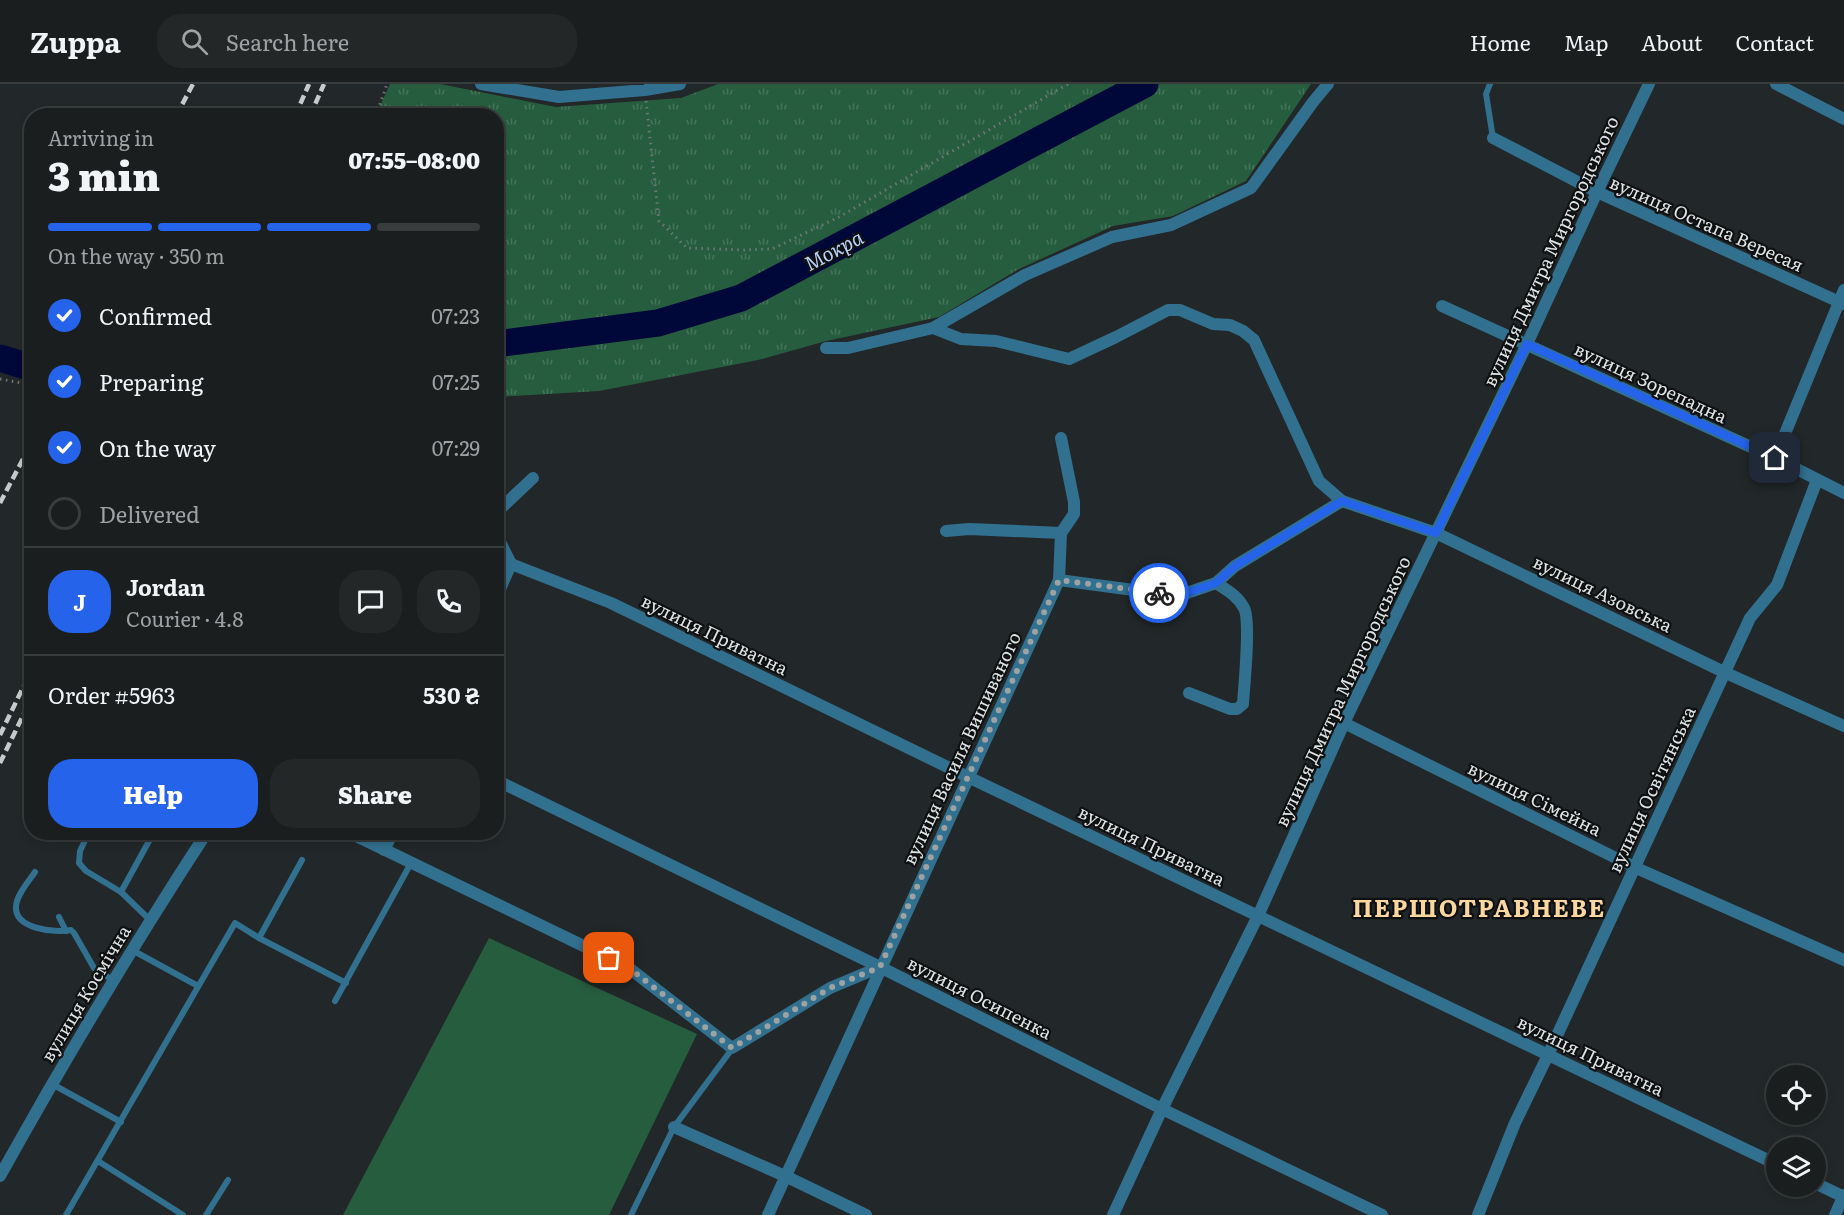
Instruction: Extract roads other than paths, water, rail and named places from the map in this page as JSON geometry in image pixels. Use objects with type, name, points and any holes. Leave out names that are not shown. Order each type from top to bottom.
[{"type":"street","points":[[481,84],[559,98],[645,90],[680,84]]},
{"type":"street","points":[[826,348],[848,348],[933,328],[1025,274],[1112,237],[1171,225],[1251,188],[1312,102],[1328,84]]},
{"type":"street","name":"вулиця Дмитра Миргородського","points":[[1113,1215],[1162,1109],[1258,916],[1344,723],[1527,344],[1649,84]]},
{"type":"street","points":[[1776,84],[1844,119]]},
{"type":"street","name":"вулиця Остапа Вересая","points":[[1493,138],[1597,192],[1841,303]]},
{"type":"street","points":[[1775,458],[1841,303],[1844,290]]},
{"type":"street","name":"вулиця Зорепадна","points":[[1442,306],[1775,458],[1844,493]]},
{"type":"street","points":[[933,328],[961,339],[996,341],[1069,359],[1168,310],[1180,310],[1213,324],[1230,325],[1243,331],[1254,340],[1319,481],[1342,501],[1235,566],[1216,583],[1178,596],[1059,580],[1061,533],[1074,514],[1074,502],[1061,438]]},
{"type":"street","points":[[504,505],[533,478]]},
{"type":"street","name":"вулиця Освітянська","points":[[1478,1215],[1515,1123],[1750,618],[1777,585],[1817,480]]},
{"type":"street","name":"вулиця Азовська","points":[[1342,501],[1436,533],[1726,673],[1844,726]]},
{"type":"street","points":[[946,531],[969,528],[1061,533]]},
{"type":"street","points":[[504,550],[511,564],[504,580]]},
{"type":"street","name":"вулиця Приватна","points":[[511,564],[611,603],[968,777],[1766,1159]]},
{"type":"street","name":"вулиця Василя Вишиваного","points":[[768,1215],[1059,580]]},
{"type":"street","points":[[1189,693],[1230,709],[1237,709],[1243,704],[1247,641],[1246,610],[1236,596],[1216,583]]},
{"type":"street","name":"вулиця Сімейна","points":[[1344,723],[1634,867],[1844,960]]},
{"type":"street","name":"вулиця Осипенка","points":[[504,784],[880,967],[1162,1109],[1382,1215]]},
{"type":"street","name":"вулиця Космічна","points":[[0,1176],[150,920],[202,840]]},
{"type":"street","points":[[364,840],[629,968],[732,1048],[830,988],[880,967]]},
{"type":"street","points":[[384,850],[389,840]]},
{"type":"street","points":[[674,1127],[866,1215]]},
{"type":"street","points":[[1826,1188],[1844,1196],[1834,1215]]},
{"type":"lane","points":[[1490,84],[1486,94],[1493,138]]},
{"type":"lane","points":[[85,840],[80,851],[79,862],[86,872],[121,892],[150,920]]},
{"type":"lane","points":[[121,892],[150,840]]},
{"type":"lane","points":[[259,938],[302,860]]},
{"type":"lane","points":[[335,1001],[411,862]]},
{"type":"lane","points":[[35,872],[16,904],[17,915],[24,923],[55,933],[71,930],[94,968],[115,981]]},
{"type":"lane","points":[[59,917],[66,931]]},
{"type":"lane","points":[[66,1215],[235,923],[346,983]]},
{"type":"lane","points":[[132,950],[198,986]]},
{"type":"lane","points":[[631,1215],[674,1127],[732,1048]]},
{"type":"lane","points":[[52,1084],[121,1122]]},
{"type":"lane","points":[[98,1161],[183,1215]]},
{"type":"lane","points":[[206,1215],[228,1180]]},
{"type":"waterway","name":"Мокра","points":[[504,343],[658,323],[741,298],[1145,84]]},
{"type":"waterway","name":"Мокра","points":[[0,358],[24,366]]},
{"type":"railway","points":[[180,108],[193,84]]},
{"type":"railway","points":[[298,108],[309,84]]},
{"type":"railway","points":[[314,108],[324,84]]},
{"type":"railway","points":[[0,503],[24,457]]},
{"type":"railway","points":[[0,735],[24,686]]},
{"type":"railway","points":[[0,763],[24,714]]},
{"type":"district","name":"ПЕРШОТРАВНЕВЕ","points":[[1479,906]]}]
